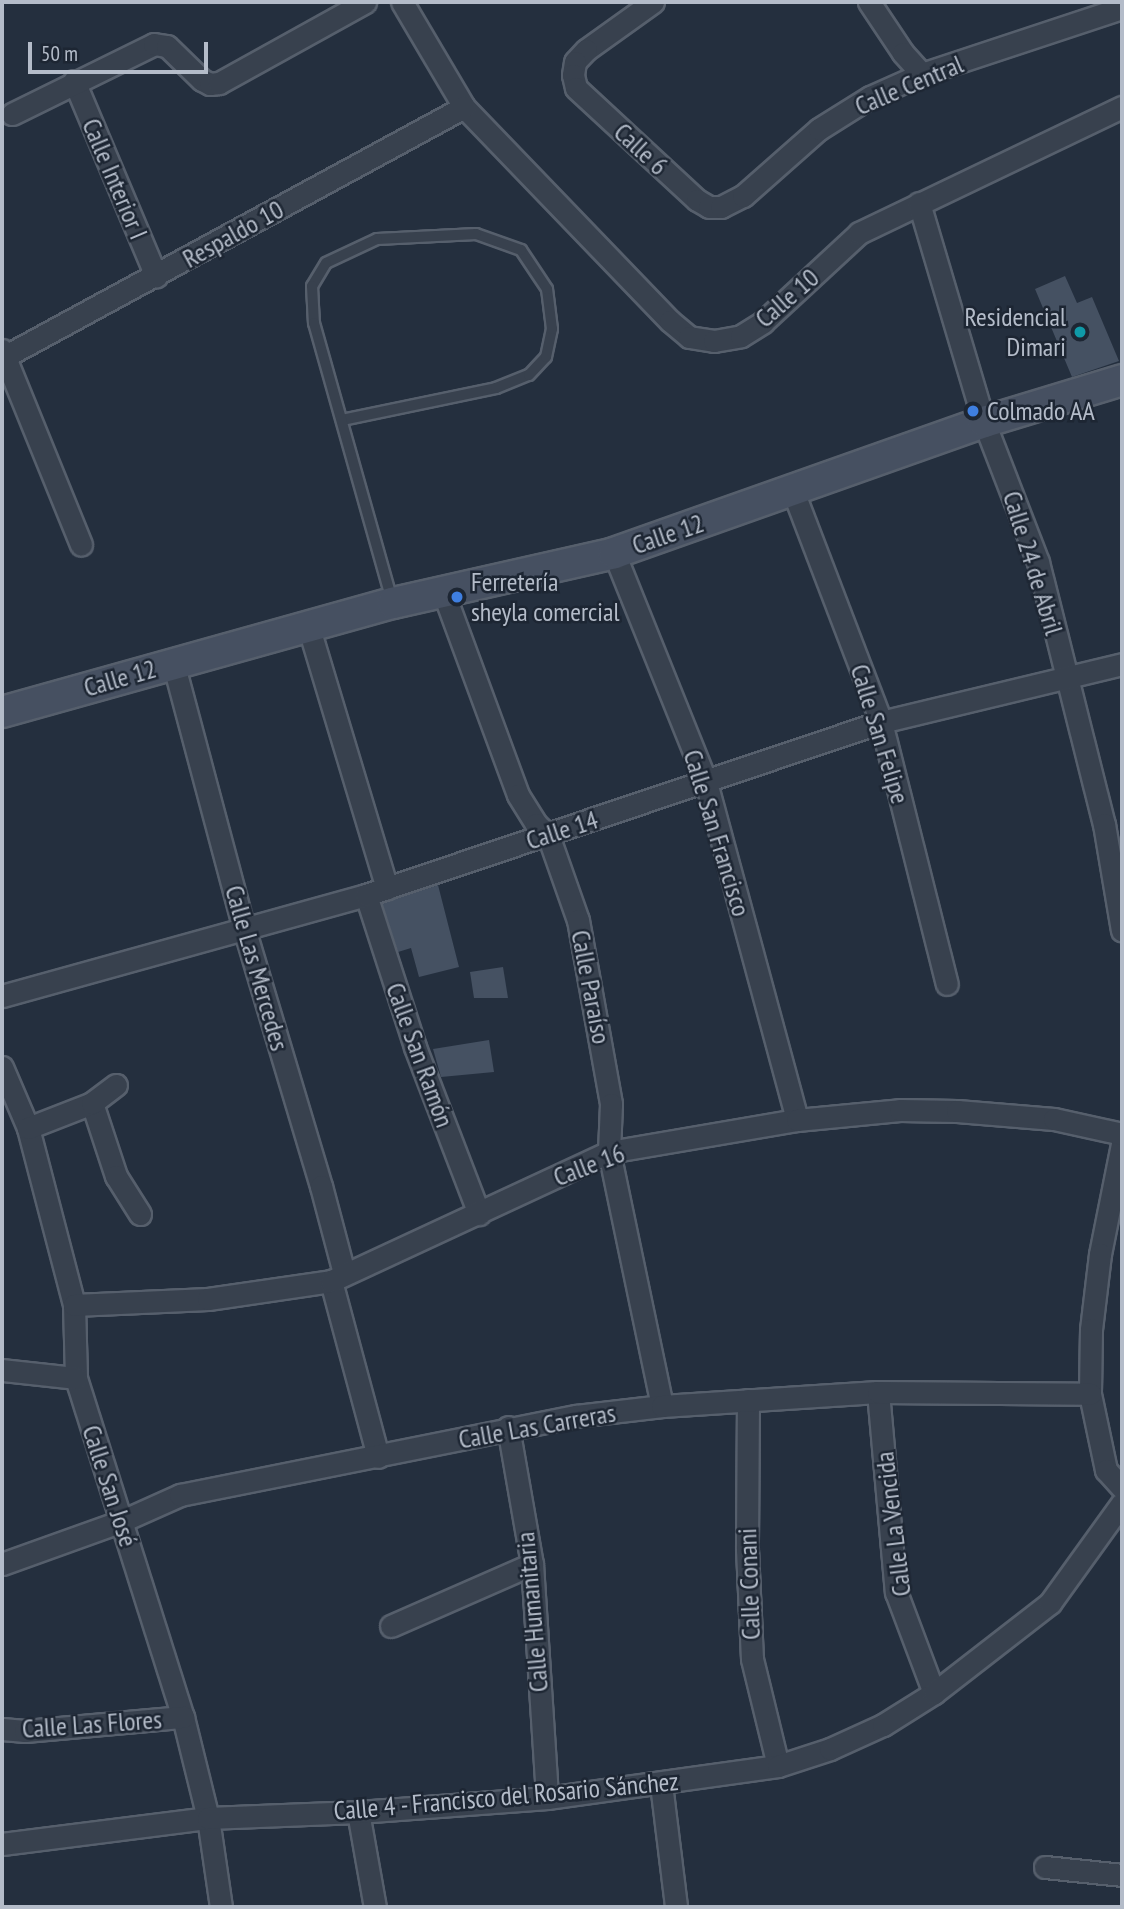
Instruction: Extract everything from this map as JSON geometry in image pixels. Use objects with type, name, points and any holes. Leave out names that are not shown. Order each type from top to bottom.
[{"type":"main road","name":"Calle 12","points":[[2,712],[308,625],[443,591],[614,553],[984,422],[1122,380]]},
{"type":"street","points":[[12,114],[74,81],[154,44],[161,44],[202,80],[210,84],[219,83],[365,2]]},
{"type":"street","name":"Calle 10","points":[[402,2],[464,107],[670,321],[689,337],[714,341],[741,336],[763,322],[859,233],[1122,107]]},
{"type":"street","name":"Calle 6","points":[[653,2],[586,50],[575,62],[573,75],[576,88],[697,200],[709,207],[721,207]]},
{"type":"street","points":[[869,2],[903,53],[922,74]]},
{"type":"street","name":"Calle Central","points":[[721,207],[743,196],[819,128],[870,97],[922,74],[1122,8]]},
{"type":"street","name":"Calle Interior I","points":[[74,81],[156,276]]},
{"type":"street","name":"Respaldo 10","points":[[3,355],[156,276],[464,107]]},
{"type":"street","name":"Calle 24 de Abril","points":[[919,203],[984,422],[1038,562],[1104,824],[1122,930]]},
{"type":"street","points":[[3,355],[81,545]]},
{"type":"street","name":"Calle San Felipe","points":[[793,491],[881,722],[947,984]]},
{"type":"street","name":"Calle San Francisco","points":[[614,553],[706,782],[797,1120]]},
{"type":"street","name":"Calle Paraíso","points":[[443,591],[518,795],[536,824],[548,835],[578,920],[611,1104],[609,1152],[662,1406]]},
{"type":"street","name":"Calle San Ramón","points":[[308,625],[415,1047],[479,1214]]},
{"type":"street","name":"Calle Las Mercedes","points":[[173,662],[244,928],[321,1186],[378,1457]]},
{"type":"street","name":"Calle 14","points":[[2,996],[377,891],[881,722],[1122,664]]},
{"type":"street","name":"Calle San José","points":[[2,1066],[28,1128],[74,1305],[76,1378],[183,1717],[208,1818],[222,1907]]},
{"type":"street","points":[[28,1128],[92,1103],[116,1085]]},
{"type":"street","points":[[92,1103],[116,1177],[140,1214]]},
{"type":"street","name":"Calle 16","points":[[74,1305],[208,1299],[338,1277],[609,1152],[797,1120],[900,1110],[957,1111],[1054,1119],[1122,1135]]},
{"type":"street","points":[[1122,1144],[1100,1254],[1091,1329],[1090,1394],[1106,1470],[1122,1488]]},
{"type":"street","points":[[2,1370],[76,1378]]},
{"type":"street","name":"Calle Las Carreras","points":[[2,1564],[122,1521],[180,1495],[378,1457],[508,1427],[662,1406],[748,1399],[878,1392],[1090,1394]]},
{"type":"street","name":"Calle La Vencida","points":[[878,1392],[896,1592],[934,1693]]},
{"type":"street","name":"Calle Conani","points":[[748,1399],[747,1549],[752,1659],[778,1766]]},
{"type":"street","name":"Calle Humanitaria","points":[[508,1427],[532,1564],[547,1798]]},
{"type":"street","name":"Calle 4 - Francisco del Rosario Sánchez","points":[[2,1844],[208,1818],[358,1812],[547,1798],[778,1766],[830,1749],[883,1726],[934,1693],[1050,1604],[1122,1503]]},
{"type":"street","points":[[391,1626],[532,1564]]},
{"type":"street","name":"Calle Las Flores","points":[[2,1729],[25,1731],[183,1717]]},
{"type":"street","points":[[661,1784],[677,1907]]},
{"type":"street","points":[[358,1812],[375,1907]]},
{"type":"street","points":[[1045,1867],[1122,1875]]},
{"type":"lane","points":[[342,420],[496,388],[529,375],[546,357],[552,329],[547,289],[521,250],[476,234],[377,239],[326,262],[312,286],[314,323],[393,603]]},
{"type":"building","name":"Residencial Dimari","points":[[1065,276],[1077,303],[1092,297],[1119,361],[1072,377],[1035,289]]},
{"type":"building","points":[[438,885],[459,967],[419,977],[411,948],[398,952],[382,903]]},
{"type":"building","points":[[503,967],[508,998],[474,998],[470,972]]},
{"type":"building","points":[[489,1040],[494,1072],[441,1077],[433,1049]]},
{"type":"place","name":"Residencial Dimari","points":[[1080,332]]},
{"type":"place","name":"Colmado AA","points":[[973,411]]},
{"type":"place","name":"Ferretería sheyla comercial","points":[[457,597]]}]
